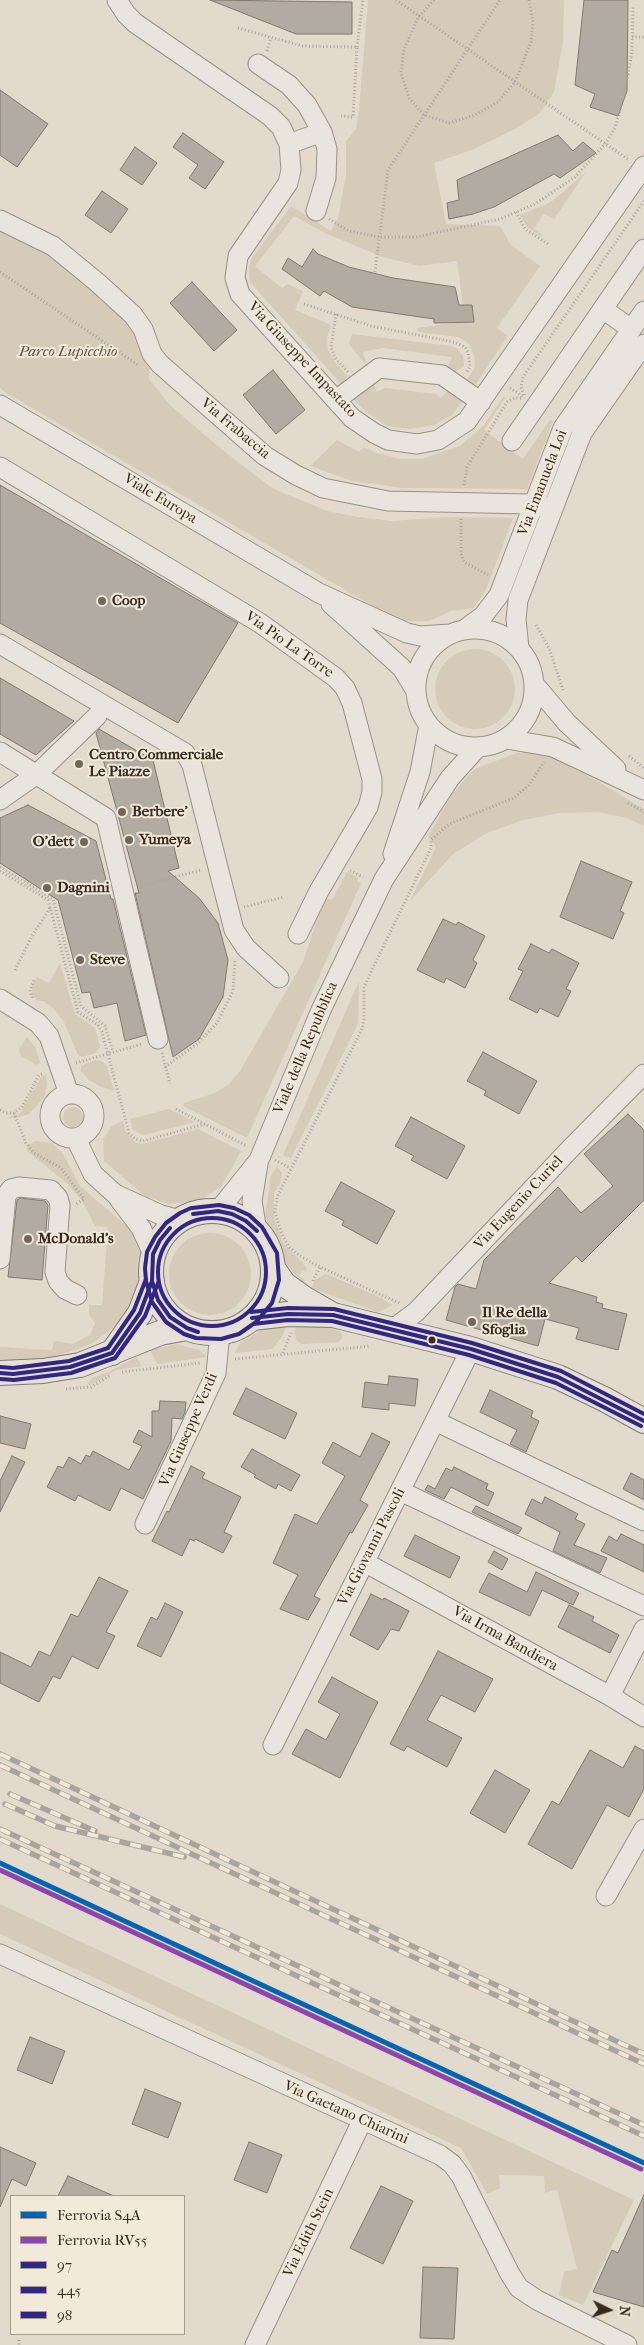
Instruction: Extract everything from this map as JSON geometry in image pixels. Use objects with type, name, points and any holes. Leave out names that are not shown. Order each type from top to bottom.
[{"type":"main road","points":[[273,1268],[272,1285],[266,1300],[252,1318],[237,1328],[220,1333],[203,1332],[187,1328],[170,1317],[158,1300],[152,1281],[151,1268],[160,1240],[170,1228],[182,1218],[192,1214],[218,1211],[239,1218],[257,1230],[265,1242],[273,1268],[284,1284],[305,1300],[332,1315]]},
{"type":"main road","points":[[114,1362],[140,1313],[152,1281]]},
{"type":"main road","points":[[252,1318],[288,1314],[332,1315],[471,1349],[558,1377],[644,1421]]},
{"type":"main road","points":[[0,1373],[13,1374],[114,1362],[160,1333],[187,1328]]},
{"type":"street","name":"Via Giuseppe Impastato","points":[[117,0],[126,14],[135,23],[270,116],[281,127],[289,144],[291,170],[288,183],[238,256],[235,278],[240,294],[352,418],[374,434],[388,440],[417,444],[438,440],[450,434],[467,421],[643,168]]},
{"type":"street","points":[[258,64],[289,84],[307,105],[322,132],[327,149],[326,178],[316,211]]},
{"type":"street","points":[[289,144],[322,132]]},
{"type":"street","name":"Via Frabaccia","points":[[0,220],[53,246],[98,283],[133,316],[143,329],[152,354],[160,364],[265,456],[288,470],[323,488],[388,501],[543,507]]},
{"type":"street","points":[[512,441],[644,250]]},
{"type":"street","points":[[603,309],[631,329]]},
{"type":"street","name":"Via Emanuela Loi","points":[[519,648],[516,619],[518,600],[564,428],[644,311]]},
{"type":"street","name":"Via Emanuela Loi","points":[[457,632],[483,616],[499,595],[582,433],[644,344]]},
{"type":"street","points":[[336,400],[379,368],[442,375],[481,402]]},
{"type":"street","name":"Viale Europa","points":[[0,405],[319,594],[407,633],[420,636],[457,632]]},
{"type":"street","name":"Via Pio La Torre","points":[[0,467],[260,623],[336,678],[345,688],[352,703],[372,779],[372,792],[368,807],[319,891],[298,934]]},
{"type":"street","name":"Viale Europa","points":[[319,594],[402,668],[416,691]]},
{"type":"street","points":[[479,629],[494,632],[507,638],[519,648],[532,671],[534,684],[533,700],[528,715],[519,728],[506,739],[492,745],[477,748],[463,747],[438,735],[429,725],[420,709],[416,691],[418,673],[424,657],[436,644],[457,632],[479,629]]},
{"type":"street","points":[[0,644],[185,754],[192,765],[234,930],[246,948],[279,978]]},
{"type":"street","points":[[534,684],[567,723],[637,786]]},
{"type":"street","points":[[0,800],[37,774],[97,716]]},
{"type":"street","name":"Viale della Repubblica","points":[[218,1211],[259,1160],[321,1010],[384,879],[420,772],[429,725]]},
{"type":"street","points":[[506,739],[553,747],[637,786]]},
{"type":"street","name":"Viale della Repubblica","points":[[384,879],[450,778],[477,748]]},
{"type":"street","points":[[0,752],[106,818],[158,1039]]},
{"type":"street","points":[[0,999],[38,1023],[49,1036],[69,1094]]},
{"type":"street","name":"Via Eugenio Curiel","points":[[393,1329],[416,1312],[571,1148],[644,1074]]},
{"type":"street","points":[[69,1094],[83,1096],[95,1112],[92,1126],[88,1132],[76,1139],[61,1136],[55,1131],[50,1117],[50,1110],[57,1099],[69,1094]]},
{"type":"street","points":[[76,1139],[93,1174],[115,1194],[142,1228],[154,1254]]},
{"type":"street","points":[[257,1230],[252,1200],[259,1160]]},
{"type":"street","points":[[0,1259],[6,1196],[11,1189],[19,1187],[51,1190],[58,1198],[60,1204],[55,1272],[58,1281],[65,1289],[77,1295]]},
{"type":"street","points":[[115,1194],[161,1215],[180,1220],[182,1218]]},
{"type":"street","name":"Via Giuseppe Verdi","points":[[145,1524],[216,1373],[220,1333]]},
{"type":"street","name":"Via Giovanni Pascoli","points":[[273,1745],[471,1349]]},
{"type":"street","points":[[434,1421],[644,1521]]},
{"type":"street","points":[[400,1490],[644,1606]]},
{"type":"street","name":"Via Irma Bandiera","points":[[364,1562],[644,1716]]},
{"type":"street","points":[[610,1696],[644,1629]]},
{"type":"street","points":[[606,1896],[644,1829]]},
{"type":"street","name":"Via Gaetano Chiarini","points":[[0,1954],[440,2156],[452,2164],[461,2176],[510,2274],[519,2288],[537,2300],[627,2345]]},
{"type":"street","name":"Via Edith Stein","points":[[255,2345],[362,2121]]},
{"type":"path","points":[[341,116],[353,117],[357,47],[363,0]]},
{"type":"path","points":[[396,0],[605,144],[643,168]]},
{"type":"path","points":[[434,0],[419,16],[404,49],[401,73],[409,98],[424,116],[449,123],[475,115],[498,102],[516,82],[531,42],[533,22],[529,0]]},
{"type":"path","points":[[375,272],[388,170],[500,0]]},
{"type":"path","points":[[316,211],[349,231],[379,237],[416,237],[500,219],[535,204],[575,177],[605,144],[614,128],[624,96],[632,52],[633,6]]},
{"type":"path","points":[[238,28],[302,46],[357,47]]},
{"type":"path","points":[[632,37],[644,37]]},
{"type":"path","points":[[489,575],[464,562],[462,554],[462,504],[467,467],[507,402],[515,398],[525,399],[521,388],[523,377],[644,201]]},
{"type":"path","points":[[516,212],[525,229],[548,244]]},
{"type":"path","points":[[0,272],[142,367]]},
{"type":"path","points":[[304,304],[371,326],[442,339],[465,347],[470,358],[470,367],[456,385]]},
{"type":"path","points":[[336,314],[331,347],[335,358],[351,375],[350,378]]},
{"type":"path","points":[[535,620],[536,629],[549,648],[564,692],[568,698]]},
{"type":"path","points":[[628,754],[644,768]]},
{"type":"path","points":[[402,1305],[320,1267],[300,1256],[289,1247],[280,1232],[275,1212],[277,1196],[362,1029],[364,1020],[364,988],[431,848],[432,840],[449,824],[514,798],[529,785],[545,760]]},
{"type":"path","points":[[199,860],[205,877]]},
{"type":"path","points":[[0,867],[52,899],[81,1006],[105,1026],[114,1052]]},
{"type":"path","points":[[123,890],[202,870]]},
{"type":"path","points":[[0,871],[48,900],[78,1012],[98,1025],[102,1032],[129,1133],[135,1139],[143,1141],[205,1124]]},
{"type":"path","points":[[237,908],[284,897]]},
{"type":"path","points":[[15,970],[32,936],[50,908],[54,905]]},
{"type":"path","points":[[166,1067],[198,1044],[217,1023],[233,991],[234,955]]},
{"type":"path","points":[[42,1066],[44,1073]]},
{"type":"path","points":[[176,1109],[246,1146]]},
{"type":"path","points":[[14,1113],[26,1143],[34,1152],[61,1168],[84,1199],[75,1205]]},
{"type":"path","points":[[279,1162],[290,1168]]},
{"type":"path","points":[[309,1288],[320,1267]]},
{"type":"path","points":[[283,1353],[292,1331]]},
{"type":"path","points":[[114,1362],[205,1362]]},
{"type":"green space","points":[[368,0],[564,0],[563,42],[554,92],[540,113],[517,128],[474,149],[434,163],[446,224],[500,226],[511,245],[540,266],[497,328],[508,336],[475,385],[467,380],[475,367],[474,355],[469,344],[459,337],[418,332],[417,328],[465,321],[457,261],[419,266],[383,257],[327,234],[294,216],[255,266],[282,288],[287,284],[303,291],[295,310],[331,325],[327,338],[328,350],[334,361],[348,377],[341,384],[250,282],[249,267],[252,258],[291,206],[331,231],[338,218],[346,176],[346,141],[356,129],[359,110]]},
{"type":"green space","points":[[586,172],[554,219],[544,214],[534,228],[542,237],[527,227],[520,215],[551,202]]},
{"type":"green space","name":"Parco Lupicchio","points":[[0,225],[43,248],[135,324],[144,357],[150,368],[149,379],[171,406],[220,448],[272,488],[327,511],[358,517],[392,521],[449,517],[513,518],[485,592],[473,608],[451,611],[429,621],[406,621],[404,624],[6,393],[0,388]]},
{"type":"green space","points":[[352,334],[451,346],[458,349],[463,356],[464,366],[455,372],[447,368],[452,357],[383,348],[363,352],[366,362],[364,363],[349,344]]},
{"type":"green space","points":[[373,381],[377,392],[385,388],[436,394],[441,398],[450,388],[463,400],[452,415],[434,425],[410,429],[387,426],[366,412],[352,398]]},
{"type":"green space","points":[[503,397],[505,398],[484,430],[523,459],[550,420],[553,421],[527,489],[402,488],[352,481],[310,466],[337,440],[359,452],[363,447],[400,459],[422,459],[460,446],[483,426]]},
{"type":"green space","points":[[475,649],[490,652],[503,661],[512,674],[515,689],[512,704],[503,717],[490,726],[475,729],[460,726],[447,717],[438,704],[435,689],[438,674],[447,661],[460,652]]},
{"type":"green space","points":[[541,752],[577,769],[644,809],[644,826],[627,818],[599,812],[559,813],[523,820],[487,833],[453,854],[410,901],[436,847],[428,836],[452,794],[474,769],[517,753]]},
{"type":"green space","points":[[347,872],[358,878],[357,881],[361,883],[247,1138],[183,1106],[184,1103],[215,1093],[229,1084],[240,1071],[303,962],[324,898],[332,900]]},
{"type":"green space","points":[[60,963],[75,1014],[95,1028],[100,1047],[96,1053],[82,1057],[78,1055],[64,1022],[53,1008],[32,996],[32,986],[37,977],[49,983]]},
{"type":"green space","points":[[359,981],[358,1024],[291,1158],[283,1155]]},
{"type":"green space","points":[[27,1037],[35,1047],[40,1062],[37,1065],[21,1056],[19,1050]]},
{"type":"green space","points":[[95,1060],[102,1061],[107,1066],[114,1091],[101,1087],[89,1080],[81,1071],[81,1066]]},
{"type":"green space","points":[[46,1075],[47,1085],[44,1097],[37,1106],[29,1114],[17,1118],[7,1118],[20,1113],[41,1077]]},
{"type":"green space","points":[[73,1107],[80,1110],[83,1117],[80,1124],[73,1127],[66,1124],[63,1117],[66,1110]]},
{"type":"green space","points":[[169,1109],[195,1122],[143,1135],[133,1130],[130,1119]]},
{"type":"green space","points":[[123,1121],[126,1132],[136,1143],[142,1144],[198,1129],[241,1151],[221,1187],[199,1201],[169,1204],[145,1196],[104,1161],[103,1139],[112,1126]]},
{"type":"green space","points":[[35,1141],[52,1143],[63,1154],[80,1186],[130,1229],[140,1252],[137,1263],[138,1287],[128,1313],[117,1325],[91,1344],[60,1355],[28,1361],[0,1363],[0,1347],[52,1350],[54,1341],[73,1344],[90,1335],[95,1323],[89,1314],[89,1305],[102,1305],[108,1227],[95,1226],[82,1201],[68,1184],[27,1151],[28,1145]]},
{"type":"green space","points":[[277,1166],[282,1173],[280,1184],[274,1192],[274,1217],[283,1242],[307,1268],[306,1272],[302,1270],[299,1276],[305,1280],[303,1284],[285,1262],[277,1239],[268,1226],[265,1216],[271,1176]]},
{"type":"green space","points":[[210,1233],[226,1236],[239,1245],[248,1258],[251,1274],[248,1290],[239,1303],[226,1312],[210,1315],[194,1312],[181,1303],[172,1290],[169,1274],[172,1258],[181,1245],[194,1236]]},
{"type":"green space","points":[[326,1274],[375,1295],[393,1305],[378,1312],[311,1288],[316,1279]]},
{"type":"green space","points":[[288,1322],[282,1337],[272,1349],[235,1353],[239,1344],[264,1328]]},
{"type":"green space","points":[[298,1322],[333,1328],[341,1332],[342,1338],[339,1342],[301,1344],[297,1341],[294,1333]]},
{"type":"green space","points":[[177,1344],[199,1350],[207,1357],[157,1364],[150,1350]]},
{"type":"green space","points":[[136,1357],[142,1366],[116,1370],[89,1386],[88,1383],[92,1378],[111,1371]]},
{"type":"green space","points":[[0,1904],[634,2200],[583,2305],[559,2295],[564,2272],[577,2269],[557,2189],[545,2193],[544,2176],[499,2175],[500,2188],[487,2194],[461,2148],[0,1934]]},
{"type":"building","points":[[210,0],[352,2],[352,34],[296,34]]},
{"type":"building","points":[[584,0],[628,0],[627,91],[618,116],[590,107],[595,94],[575,85]]},
{"type":"building","points":[[0,90],[48,124],[17,167],[0,155]]},
{"type":"building","points":[[183,133],[224,162],[205,189],[189,178],[198,165],[173,147]]},
{"type":"building","points":[[558,135],[573,151],[583,142],[596,153],[560,178],[554,174],[494,207],[449,219],[447,203],[459,200],[457,180]]},
{"type":"building","points":[[135,147],[157,163],[142,185],[120,170]]},
{"type":"building","points":[[102,191],[128,209],[111,233],[85,215]]},
{"type":"building","points":[[313,249],[318,254],[349,267],[393,278],[455,287],[459,305],[472,305],[474,322],[434,323],[434,319],[352,307],[324,291],[320,296],[282,269],[288,258],[302,267]]},
{"type":"building","points":[[192,282],[237,330],[214,351],[170,303]]},
{"type":"building","points":[[273,370],[305,410],[276,434],[243,395]]},
{"type":"building","points":[[0,485],[238,623],[178,723],[0,623]]},
{"type":"building","points":[[0,678],[74,721],[36,755],[0,734]]},
{"type":"building","points":[[99,729],[153,760],[179,868],[168,871],[199,898],[218,923],[228,960],[223,997],[199,1039],[173,1057],[135,893],[139,893],[96,733]]},
{"type":"building","points":[[28,805],[96,841],[111,899],[113,899],[146,1035],[125,1041],[117,1003],[94,1008],[90,992],[82,993],[58,900],[0,863],[0,818]]},
{"type":"building","points":[[581,861],[632,882],[620,911],[624,913],[613,939],[560,917]]},
{"type":"building","points":[[443,919],[456,925],[458,922],[485,936],[473,960],[477,963],[465,988],[446,978],[444,983],[417,970]]},
{"type":"building","points":[[531,944],[549,953],[552,949],[579,963],[566,989],[571,991],[558,1017],[540,1008],[537,1013],[509,999],[523,971],[518,969]]},
{"type":"building","points":[[483,1052],[537,1081],[519,1114],[484,1095],[486,1091],[467,1081]]},
{"type":"building","points":[[628,1114],[644,1130],[644,1200],[582,1262],[576,1256],[549,1283],[597,1297],[596,1302],[603,1304],[602,1308],[627,1314],[618,1350],[576,1339],[579,1328],[545,1319],[538,1346],[446,1320],[455,1287],[458,1284],[476,1289],[484,1260],[558,1187],[581,1213],[613,1186],[584,1154]]},
{"type":"building","points":[[411,1117],[465,1146],[447,1179],[411,1160],[414,1156],[395,1146]]},
{"type":"building","points":[[341,1182],[395,1211],[377,1244],[342,1225],[344,1221],[325,1211]]},
{"type":"building","name":"McDonald's","points":[[20,1198],[45,1201],[48,1205],[42,1280],[8,1277],[17,1200]]},
{"type":"building","points":[[389,1376],[418,1379],[415,1406],[389,1403],[389,1410],[362,1407],[365,1382],[388,1385]]},
{"type":"building","points":[[246,1388],[297,1413],[285,1439],[233,1414]]},
{"type":"building","points":[[490,1390],[533,1411],[531,1417],[539,1421],[526,1452],[510,1444],[517,1430],[480,1412]]},
{"type":"building","points":[[160,1401],[186,1402],[185,1412],[182,1419],[172,1418],[171,1441],[143,1499],[121,1488],[110,1511],[78,1495],[75,1501],[47,1487],[58,1466],[63,1468],[69,1457],[81,1464],[86,1455],[90,1457],[93,1451],[129,1470],[142,1446],[133,1442],[139,1430],[152,1437],[152,1411],[159,1411]]},
{"type":"building","points":[[0,1416],[31,1424],[25,1449],[0,1443]]},
{"type":"building","points":[[372,1433],[390,1442],[360,1500],[368,1505],[352,1533],[350,1532],[314,1596],[320,1599],[308,1620],[280,1609],[298,1575],[273,1563],[295,1514],[317,1524],[345,1476],[322,1463],[333,1442],[360,1457]]},
{"type":"building","points":[[252,1449],[300,1475],[291,1491],[278,1484],[276,1489],[254,1477],[256,1475],[241,1467]]},
{"type":"building","points":[[12,1456],[25,1462],[0,1512],[0,1481]]},
{"type":"building","points":[[191,1466],[205,1473],[202,1478],[241,1497],[224,1532],[232,1536],[223,1553],[195,1539],[194,1541],[190,1539],[182,1556],[152,1541],[167,1511],[169,1512]]},
{"type":"building","points":[[454,1467],[488,1484],[486,1489],[494,1493],[488,1506],[451,1487],[444,1499],[425,1490],[428,1485],[435,1489],[446,1468],[452,1471]]},
{"type":"building","points":[[631,1473],[644,1480],[644,1500],[623,1489]]},
{"type":"building","points":[[545,1497],[578,1514],[575,1519],[585,1524],[574,1545],[607,1558],[600,1573],[553,1551],[560,1532],[525,1514],[532,1499],[542,1504]]},
{"type":"building","points":[[476,1506],[522,1528],[518,1534],[472,1512]]},
{"type":"building","points":[[621,1534],[644,1545],[644,1572],[601,1551],[609,1536],[617,1541]]},
{"type":"building","points":[[415,1535],[460,1557],[450,1578],[404,1556]]},
{"type":"building","points":[[494,1551],[508,1559],[502,1570],[488,1562]]},
{"type":"building","points":[[536,1572],[579,1593],[573,1605],[542,1590],[530,1616],[479,1592],[489,1573],[527,1592]]},
{"type":"building","points":[[99,1577],[128,1591],[106,1632],[115,1636],[98,1669],[72,1656],[60,1679],[53,1676],[39,1702],[0,1683],[0,1652],[31,1667],[39,1651],[50,1656],[71,1614],[78,1617]]},
{"type":"building","points":[[371,1594],[383,1600],[384,1598],[409,1611],[399,1631],[391,1629],[378,1650],[350,1635]]},
{"type":"building","points":[[165,1603],[183,1612],[161,1657],[137,1646],[151,1617],[157,1620]]},
{"type":"building","points":[[569,1605],[594,1617],[592,1621],[619,1635],[610,1653],[558,1627]]},
{"type":"building","points":[[438,1651],[493,1679],[475,1712],[441,1695],[427,1720],[462,1738],[447,1767],[407,1746],[404,1751],[390,1744]]},
{"type":"building","points":[[332,1677],[378,1702],[340,1778],[292,1754],[306,1729],[326,1740],[340,1714],[318,1702]]},
{"type":"building","points":[[635,1746],[644,1751],[644,1789],[629,1817],[607,1805],[572,1869],[528,1844],[552,1801],[559,1805],[590,1750],[623,1768]]},
{"type":"building","points":[[495,1770],[530,1790],[505,1833],[470,1813]]},
{"type":"building","points":[[30,2037],[65,2051],[52,2084],[17,2070]]},
{"type":"building","points":[[145,2089],[181,2103],[168,2138],[132,2124]]},
{"type":"building","points":[[249,2142],[282,2155],[267,2193],[234,2180]]},
{"type":"building","points":[[0,2147],[36,2163],[26,2186],[12,2179],[0,2207]]},
{"type":"building","points":[[68,2176],[112,2195],[58,2195]]},
{"type":"building","points":[[381,2186],[413,2201],[383,2264],[350,2248]]},
{"type":"building","points":[[644,2195],[644,2307],[593,2292],[612,2250],[618,2253]]},
{"type":"building","points":[[423,2267],[458,2268],[454,2339],[420,2338]]},
{"type":"railway","points":[[0,1754],[644,2054]]},
{"type":"railway","points":[[0,1765],[644,2064]]},
{"type":"railway","points":[[10,1794],[95,1831]]},
{"type":"railway","points":[[5,1804],[55,1826],[184,1857]]},
{"type":"railway","points":[[0,1829],[644,2125]]},
{"type":"railway","points":[[0,1839],[644,2136]]},
{"type":"rail line","name":"S4A","points":[[0,1863],[644,2163]]},
{"type":"rail line","name":"RV55","points":[[0,1870],[641,2169]]},
{"type":"transit line","name":"445","points":[[191,1208],[166,1223],[155,1237],[147,1252],[146,1281],[152,1302],[166,1322],[184,1334],[196,1338],[221,1339],[239,1334],[256,1322],[272,1303],[279,1280],[277,1253],[262,1227],[249,1215],[234,1208],[219,1205],[192,1208]]},
{"type":"transit line","name":"97","points":[[193,1214],[218,1211],[232,1214],[246,1221],[257,1231]]},
{"type":"transit line","name":"98","points":[[212,1218],[233,1222],[250,1234],[262,1251],[266,1272],[262,1293],[250,1310],[233,1322],[212,1326],[191,1322],[174,1310],[162,1293],[158,1272],[162,1251],[174,1234],[191,1222],[212,1218]]},
{"type":"transit line","name":"97","points":[[170,1228],[160,1240],[153,1254],[152,1281],[158,1300],[170,1317],[187,1328],[198,1332]]},
{"type":"transit line","name":"98","points":[[0,1367],[13,1368],[69,1361],[108,1348],[134,1310],[146,1279]]},
{"type":"transit line","name":"97","points":[[0,1373],[13,1374],[70,1367],[112,1353],[140,1313],[152,1281]]},
{"type":"transit line","name":"445","points":[[0,1379],[14,1380],[71,1373],[115,1358],[145,1316],[158,1283]]},
{"type":"transit line","name":"98","points":[[251,1312],[288,1308],[334,1309],[472,1343],[561,1371],[644,1414]]},
{"type":"transit line","name":"97","points":[[252,1318],[288,1314],[333,1315],[471,1349],[558,1377],[644,1421]]},
{"type":"transit line","name":"445","points":[[253,1324],[288,1320],[332,1321],[469,1355],[556,1383],[641,1426]]},
{"type":"place","name":"Coop","points":[[102,601]]},
{"type":"place","name":"Centro Commerciale Le Piazze","points":[[79,764]]},
{"type":"place","name":"Berbere'","points":[[122,812]]},
{"type":"place","name":"Yumeya","points":[[129,840]]},
{"type":"place","name":"O'dett","points":[[84,842]]},
{"type":"place","name":"Dagnini","points":[[47,888]]},
{"type":"place","name":"Steve","points":[[80,960]]},
{"type":"place","name":"McDonald's","points":[[28,1239]]},
{"type":"place","name":"Il Re della Sfoglia","points":[[472,1322]]}]
